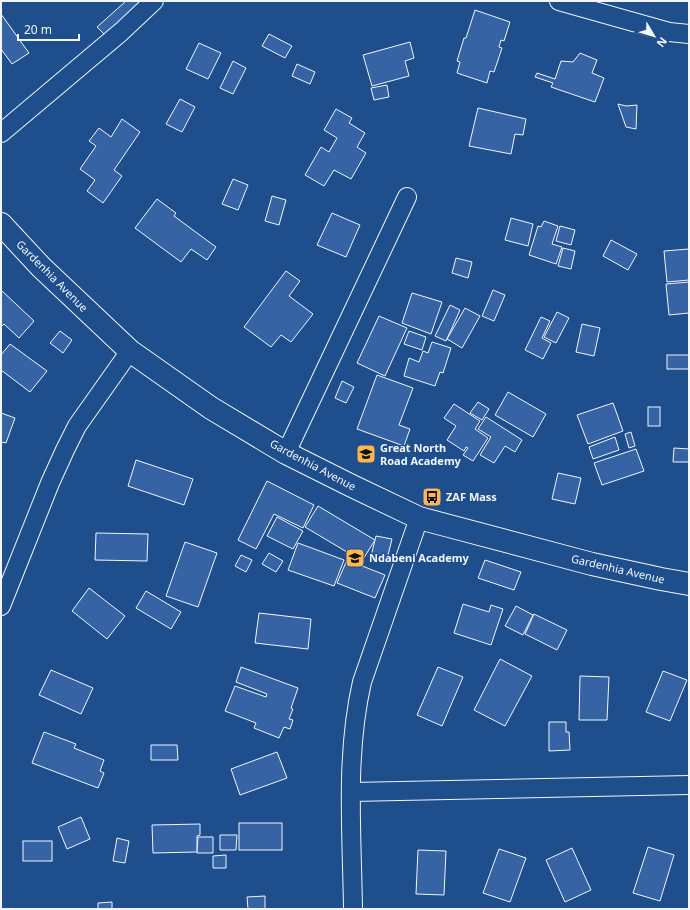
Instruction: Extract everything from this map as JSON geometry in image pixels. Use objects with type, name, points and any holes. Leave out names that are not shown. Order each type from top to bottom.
[{"type":"main road","name":"Gardenhia Avenue","points":[[1,224],[41,268],[130,351],[212,408],[286,453],[419,518],[592,564],[661,580],[689,584]]},
{"type":"street","points":[[1,133],[121,32],[154,1]]},
{"type":"street","points":[[559,1],[668,32],[689,34]]},
{"type":"street","points":[[286,453],[407,197]]},
{"type":"street","points":[[1,606],[50,483],[77,426],[130,351]]},
{"type":"street","points":[[353,909],[351,792],[353,735],[357,706],[361,688],[419,518]]},
{"type":"street","points":[[351,792],[689,785]]},
{"type":"building","points":[[126,1],[149,1],[108,38],[97,27]]},
{"type":"building","points":[[475,10],[510,22],[504,41],[501,40],[499,47],[502,48],[494,72],[490,71],[487,83],[457,73],[460,62],[457,61]]},
{"type":"building","points":[[1,14],[29,53],[12,64],[1,49]]},
{"type":"building","points":[[269,34],[292,46],[285,58],[262,46]]},
{"type":"building","points":[[410,42],[414,58],[405,61],[409,76],[372,86],[363,55]]},
{"type":"building","points":[[199,43],[221,53],[208,79],[186,69]]},
{"type":"building","points":[[580,53],[597,60],[592,73],[604,78],[595,102],[551,87],[553,83],[535,77],[537,73],[555,79],[561,61],[573,62]]},
{"type":"building","points":[[233,61],[246,68],[233,94],[220,88]]},
{"type":"building","points":[[297,64],[315,72],[310,84],[292,76]]},
{"type":"building","points":[[387,85],[389,97],[374,100],[371,88]]},
{"type":"building","points":[[180,99],[195,107],[182,132],[166,124]]},
{"type":"building","points":[[618,104],[626,106],[637,105],[636,129],[626,127]]},
{"type":"building","points":[[478,108],[526,119],[523,135],[515,134],[511,154],[469,146]]},
{"type":"building","points":[[336,109],[352,118],[349,123],[365,133],[357,147],[366,153],[351,179],[334,170],[324,186],[305,175],[321,147],[329,152],[337,138],[324,130]]},
{"type":"building","points":[[122,119],[140,132],[114,170],[122,176],[103,203],[87,191],[95,180],[80,169],[96,146],[89,141],[99,128],[111,137]]},
{"type":"building","points":[[233,179],[248,185],[238,210],[222,204]]},
{"type":"building","points":[[272,196],[286,200],[279,225],[265,221]]},
{"type":"building","points":[[157,199],[176,213],[174,216],[216,247],[207,260],[191,249],[181,262],[135,228]]},
{"type":"building","points":[[332,213],[360,225],[346,257],[317,245]]},
{"type":"building","points":[[511,218],[533,224],[528,246],[505,240]]},
{"type":"building","points":[[544,221],[558,226],[552,244],[562,247],[556,264],[529,255],[538,226],[541,227]]},
{"type":"building","points":[[560,226],[575,230],[571,245],[556,241]]},
{"type":"building","points":[[611,240],[637,254],[628,270],[603,256]]},
{"type":"building","points":[[563,248],[575,251],[571,269],[558,266]]},
{"type":"building","points":[[689,249],[689,280],[667,282],[664,251]]},
{"type":"building","points":[[456,258],[472,262],[468,278],[452,273]]},
{"type":"building","points":[[286,271],[300,281],[289,296],[313,314],[291,342],[281,335],[271,347],[244,327]]},
{"type":"building","points":[[689,282],[689,313],[669,315],[666,284]]},
{"type":"building","points":[[1,290],[34,321],[19,338],[4,324],[1,327]]},
{"type":"building","points":[[493,290],[505,295],[494,321],[482,316]]},
{"type":"building","points":[[412,293],[442,302],[431,334],[402,323]]},
{"type":"building","points":[[450,305],[460,310],[446,341],[435,336]]},
{"type":"building","points":[[465,308],[480,316],[462,348],[447,339]]},
{"type":"building","points":[[557,312],[569,318],[556,343],[544,337]]},
{"type":"building","points":[[379,316],[407,328],[385,376],[357,363]]},
{"type":"building","points":[[541,317],[550,321],[542,338],[551,343],[543,359],[525,350]]},
{"type":"building","points":[[582,324],[600,328],[594,356],[576,352]]},
{"type":"building","points":[[60,331],[72,340],[63,353],[50,343]]},
{"type":"building","points":[[409,331],[426,337],[422,350],[404,344]]},
{"type":"building","points":[[432,342],[451,348],[443,373],[440,372],[435,386],[404,376],[409,358],[419,362],[423,351],[428,353]]},
{"type":"building","points":[[10,344],[47,371],[30,392],[1,370],[1,355]]},
{"type":"building","points":[[667,355],[689,355],[689,369],[667,369]]},
{"type":"building","points":[[377,375],[413,388],[399,425],[410,429],[404,446],[357,429]]},
{"type":"building","points":[[342,381],[354,387],[346,403],[335,398]]},
{"type":"building","points":[[508,392],[546,414],[533,437],[495,415]]},
{"type":"building","points":[[478,402],[489,409],[482,420],[470,413]]},
{"type":"building","points":[[613,403],[623,431],[588,444],[577,415]]},
{"type":"building","points":[[454,404],[480,421],[475,429],[488,438],[473,461],[463,455],[468,448],[466,447],[464,451],[447,440],[456,426],[444,418]]},
{"type":"building","points":[[648,407],[660,407],[660,426],[648,426]]},
{"type":"building","points":[[1,413],[15,418],[6,443],[1,442]]},
{"type":"building","points":[[486,417],[522,440],[515,452],[505,446],[494,463],[480,455],[491,437],[478,429]]},
{"type":"building","points":[[631,432],[635,446],[629,448],[625,434]]},
{"type":"building","points":[[615,437],[619,450],[593,459],[589,447]]},
{"type":"building","points":[[674,448],[689,449],[689,462],[673,462]]},
{"type":"building","points":[[636,449],[644,471],[602,485],[594,463]]},
{"type":"building","points":[[136,460],[193,479],[184,505],[128,486]]},
{"type":"building","points":[[558,473],[581,478],[575,504],[552,499]]},
{"type":"building","points":[[267,481],[314,505],[303,528],[274,514],[256,549],[238,540]]},
{"type":"building","points":[[318,506],[375,540],[362,561],[305,527]]},
{"type":"building","points":[[277,517],[303,531],[293,549],[267,536]]},
{"type":"building","points":[[96,533],[148,534],[147,561],[95,560]]},
{"type":"building","points":[[376,536],[392,539],[387,559],[371,556]]},
{"type":"building","points":[[185,542],[217,553],[198,607],[166,596]]},
{"type":"building","points":[[298,543],[344,560],[334,586],[288,570]]},
{"type":"building","points":[[269,553],[283,561],[276,572],[262,564]]},
{"type":"building","points":[[241,555],[252,560],[246,572],[235,566]]},
{"type":"building","points":[[347,560],[385,575],[375,598],[337,583]]},
{"type":"building","points":[[485,560],[521,572],[514,590],[478,578]]},
{"type":"building","points":[[89,588],[125,616],[107,639],[72,611]]},
{"type":"building","points":[[146,591],[181,612],[171,629],[136,608]]},
{"type":"building","points":[[463,604],[489,612],[491,605],[503,609],[491,645],[454,633]]},
{"type":"building","points":[[516,606],[533,615],[523,635],[505,626]]},
{"type":"building","points":[[259,613],[311,619],[308,649],[255,643]]},
{"type":"building","points":[[534,614],[567,630],[557,650],[525,634]]},
{"type":"building","points":[[500,659],[532,676],[505,726],[474,710]]},
{"type":"building","points":[[241,667],[298,688],[291,708],[293,709],[289,719],[293,720],[290,729],[284,727],[279,738],[254,728],[256,723],[225,711],[235,686],[266,697],[267,694],[236,682]]},
{"type":"building","points":[[438,667],[463,677],[442,726],[417,715]]},
{"type":"building","points":[[51,670],[93,688],[81,714],[39,695]]},
{"type":"building","points":[[663,671],[687,680],[670,721],[646,712]]},
{"type":"building","points":[[580,676],[609,677],[607,720],[579,720]]},
{"type":"building","points":[[549,722],[566,722],[566,732],[569,732],[570,750],[549,751]]},
{"type":"building","points":[[44,732],[76,744],[74,748],[104,760],[100,771],[104,773],[98,788],[32,763]]},
{"type":"building","points":[[151,745],[177,745],[178,760],[151,760]]},
{"type":"building","points":[[277,752],[287,778],[240,795],[231,769]]},
{"type":"building","points":[[81,817],[90,839],[67,849],[58,827]]},
{"type":"building","points":[[239,823],[282,823],[282,850],[239,850]]},
{"type":"building","points":[[200,824],[200,835],[197,836],[197,852],[153,853],[152,825]]},
{"type":"building","points":[[220,835],[237,835],[236,850],[220,850]]},
{"type":"building","points":[[198,837],[213,837],[213,853],[197,853]]},
{"type":"building","points":[[117,838],[129,841],[125,863],[113,861]]},
{"type":"building","points":[[23,841],[52,841],[52,861],[23,861]]},
{"type":"building","points":[[648,847],[674,855],[660,901],[633,893]]},
{"type":"building","points":[[572,848],[591,890],[565,902],[546,860]]},
{"type":"building","points":[[499,849],[526,858],[510,902],[483,893]]},
{"type":"building","points":[[418,850],[446,851],[444,895],[416,894]]},
{"type":"building","points":[[226,855],[226,868],[213,868],[213,856]]},
{"type":"building","points":[[265,896],[265,909],[248,909],[247,897]]},
{"type":"building","points":[[112,902],[112,909],[98,909],[98,903]]},
{"type":"place","name":"Great North Road Academy","points":[[366,454]]},
{"type":"place","name":"ZAF Mass","points":[[432,497]]},
{"type":"place","name":"Ndabeni Academy","points":[[355,558]]}]
